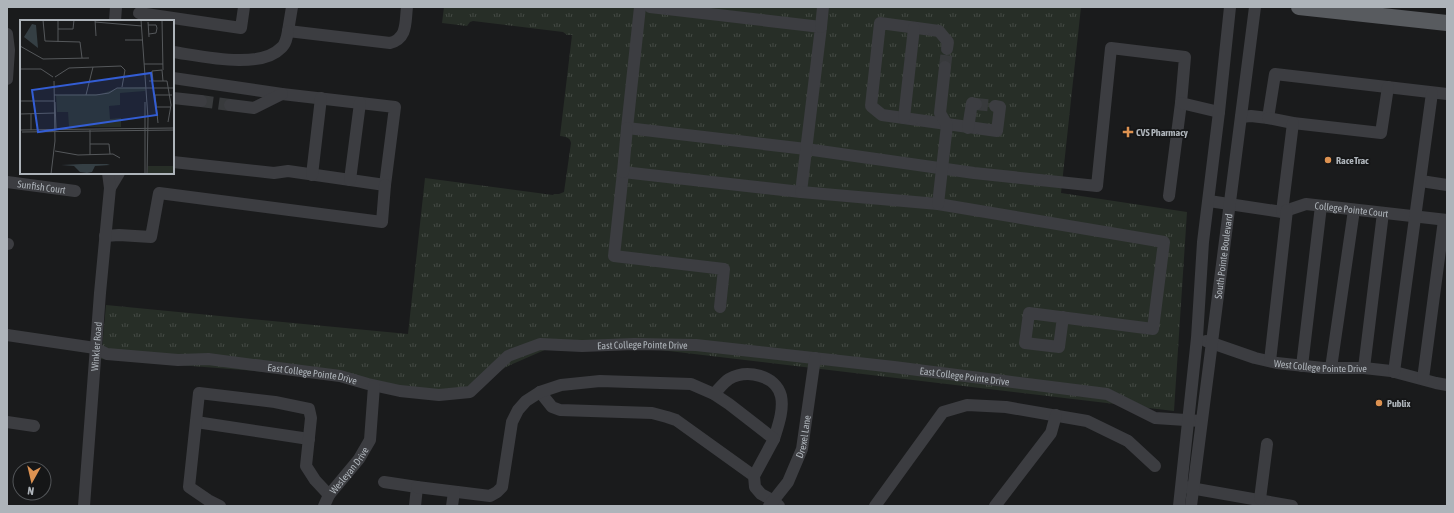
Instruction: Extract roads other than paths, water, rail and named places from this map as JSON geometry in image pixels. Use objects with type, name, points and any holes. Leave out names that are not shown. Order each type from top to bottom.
[{"type":"main road","points":[[1299,7],[1447,23]]},
{"type":"street","points":[[115,20],[116,7]]},
{"type":"street","points":[[139,14],[241,28],[244,7]]},
{"type":"street","points":[[174,52],[248,61],[262,59],[282,48],[287,40],[292,7]]},
{"type":"street","points":[[288,31],[390,43],[398,41],[402,37],[407,7]]},
{"type":"street","points":[[640,7],[614,256],[724,269],[720,307]]},
{"type":"street","points":[[650,7],[821,27]]},
{"type":"street","points":[[801,192],[823,7]]},
{"type":"street","name":"South Pointe Boulevard","points":[[1191,506],[1187,488],[1188,420],[1197,338],[1203,242],[1209,201],[1230,7]]},
{"type":"street","name":"South Pointe Boulevard","points":[[1179,506],[1187,488],[1201,420],[1242,117],[1255,7]]},
{"type":"street","points":[[947,49],[948,42],[939,31],[880,23],[870,106],[882,115],[997,132],[1000,107],[995,106]]},
{"type":"street","points":[[904,118],[914,28]]},
{"type":"street","points":[[7,34],[9,50],[7,79]]},
{"type":"street","points":[[627,128],[806,149],[974,173],[1097,186],[1111,48],[1184,57],[1181,104],[1169,196]]},
{"type":"street","points":[[938,204],[947,125],[940,113],[945,67]]},
{"type":"street","points":[[1268,118],[1275,74],[1447,94]]},
{"type":"street","points":[[106,236],[119,235],[151,237],[159,194],[382,222],[385,185],[395,108],[282,94],[174,78]]},
{"type":"street","points":[[1242,117],[1251,116],[1293,123],[1381,133],[1388,88]]},
{"type":"street","points":[[1394,372],[1414,216],[1421,181],[1432,93]]},
{"type":"street","points":[[230,105],[254,108],[282,94]]},
{"type":"street","points":[[174,98],[201,102]]},
{"type":"street","points":[[312,175],[321,98]]},
{"type":"street","points":[[350,180],[360,103]]},
{"type":"street","points":[[968,128],[972,103],[976,104]]},
{"type":"street","points":[[1181,104],[1219,112]]},
{"type":"street","points":[[1270,362],[1293,123]]},
{"type":"street","points":[[174,162],[274,173],[288,171],[385,185]]},
{"type":"street","points":[[623,172],[801,192],[938,204],[1164,242],[1153,329],[1063,317]]},
{"type":"street","name":"Winkler Road","points":[[84,506],[95,348],[110,188],[108,174]]},
{"type":"street","name":"Winkler Road","points":[[110,188],[118,174]]},
{"type":"street","points":[[1421,181],[1447,185]]},
{"type":"street","name":"Sunfish Court","points":[[7,182],[76,191]]},
{"type":"street","name":"College Pointe Court","points":[[1209,201],[1285,211],[1306,204],[1446,220]]},
{"type":"street","points":[[1302,366],[1321,206]]},
{"type":"street","points":[[1331,368],[1354,210]]},
{"type":"street","points":[[1364,368],[1383,213]]},
{"type":"street","points":[[1423,379],[1446,220]]},
{"type":"street","name":"East College Pointe Drive","points":[[7,335],[95,348],[107,354],[178,360],[208,359],[340,376],[374,386],[400,391],[439,395],[470,392],[508,356],[540,344],[582,346],[634,344],[696,345],[894,367],[1107,394],[1155,418],[1201,420]]},
{"type":"street","name":"West College Pointe Drive","points":[[1197,338],[1270,362],[1323,368],[1364,368],[1394,372],[1447,385]]},
{"type":"street","name":"Drexel Lane","points":[[774,504],[788,482],[802,450],[815,358]]},
{"type":"street","points":[[714,394],[722,384],[729,379],[743,374],[766,378],[775,383],[779,390],[782,397],[782,407],[779,425],[774,439],[754,476],[755,487],[760,494],[774,504]]},
{"type":"street","points":[[384,482],[454,492],[489,501],[502,487],[512,422],[518,410],[526,401],[540,392],[561,385],[600,382],[691,384],[714,394],[743,414],[774,439]]},
{"type":"street","name":"Wesleyan Drive","points":[[328,502],[359,460],[370,440],[374,386]]},
{"type":"street","points":[[540,392],[552,407],[560,410],[652,413],[676,420],[754,476]]},
{"type":"street","points":[[220,506],[189,487],[199,393],[275,402],[309,409],[311,418],[306,466],[328,502]]},
{"type":"street","points":[[879,504],[943,412],[967,405],[1006,407],[1087,421],[1128,441],[1155,466]]},
{"type":"street","points":[[994,506],[1052,433],[1056,415]]},
{"type":"street","points":[[7,422],[34,426]]},
{"type":"street","points":[[196,422],[309,439]]},
{"type":"street","points":[[1260,500],[1267,444]]},
{"type":"street","points":[[415,506],[417,487]]},
{"type":"street","points":[[1187,488],[1292,506]]},
{"type":"street","points":[[452,506],[454,492]]},
{"type":"tunnel","points":[[945,67],[947,49]]},
{"type":"tunnel","points":[[201,101],[230,105]]},
{"type":"tunnel","points":[[976,104],[995,106]]},
{"type":"place","name":"CVS Pharmacy","points":[[1128,132]]},
{"type":"place","name":"RaceTrac","points":[[1328,160]]},
{"type":"place","name":"Publix","points":[[1379,403]]}]
